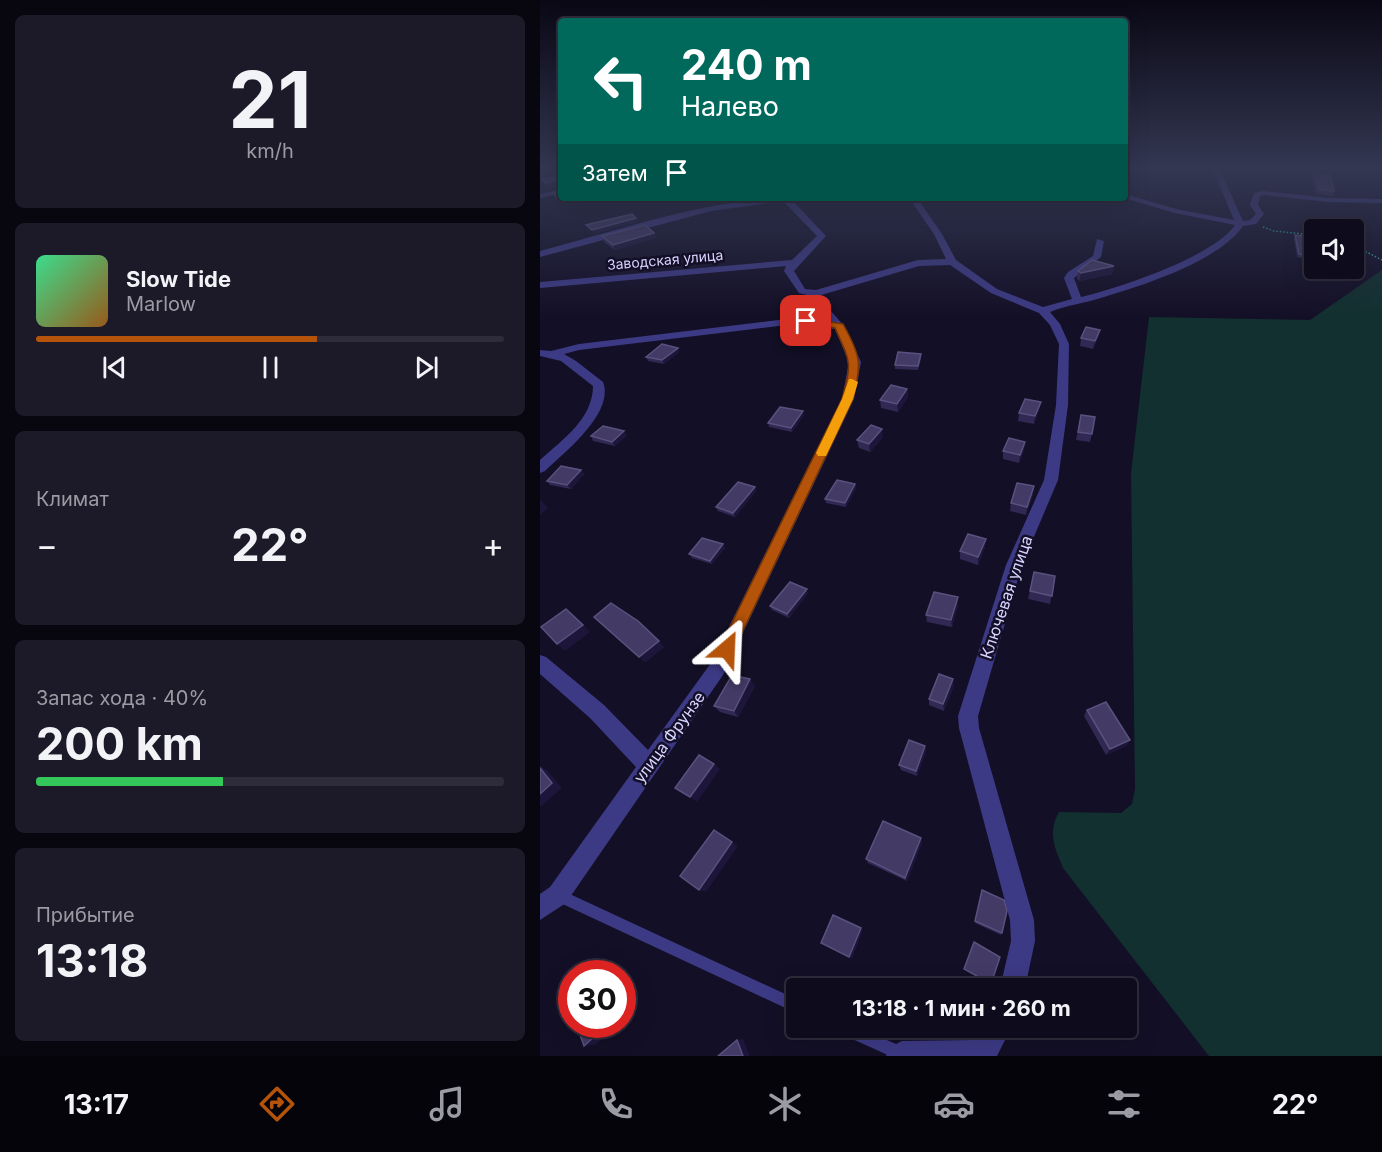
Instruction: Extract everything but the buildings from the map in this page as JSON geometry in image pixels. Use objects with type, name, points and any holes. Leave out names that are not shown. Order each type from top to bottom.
[{"type":"street","points":[[540,254],[672,219]]},
{"type":"street","points":[[806,219],[822,236],[793,263],[789,271],[802,291],[811,294],[918,263],[952,262]]},
{"type":"street","points":[[928,219],[952,262],[994,291],[1043,311],[1077,299],[1111,292],[1183,264],[1230,238],[1240,224]]},
{"type":"street","points":[[1216,219],[1240,224],[1258,219]]},
{"type":"street","points":[[1238,219],[1240,224]]},
{"type":"street","points":[[1077,299],[1069,278],[1071,273],[1097,257],[1100,241]]},
{"type":"street","name":"Заводская улица","points":[[540,285],[793,263]]},
{"type":"street","name":"улица Фрунзе","points":[[540,908],[558,895],[717,669],[848,399],[855,362],[839,326],[811,294]]},
{"type":"street","name":"Ключевая улица","points":[[1015,978],[1023,941],[1022,920],[969,728],[968,716],[1014,565],[1051,480],[1062,405],[1064,344],[1055,324],[1043,311]]},
{"type":"street","points":[[540,353],[555,353],[579,347],[785,322],[806,321],[839,326]]},
{"type":"street","points":[[540,468],[589,418],[598,405],[601,393],[599,385],[564,357],[555,353]]},
{"type":"street","points":[[540,663],[581,695],[620,732],[648,766]]},
{"type":"street","points":[[900,1055],[973,1053],[987,1047],[992,1038]]},
{"type":"lane","points":[[558,895],[786,1001]]},
{"type":"lane","points":[[865,1038],[900,1055]]},
{"type":"path","points":[[1240,224],[1304,234]]},
{"type":"path","points":[[1364,251],[1382,260]]},
{"type":"green space","points":[[1382,270],[1382,1056],[1209,1056],[1063,868],[1053,834],[1053,827],[1059,812],[1121,813],[1132,804],[1135,789],[1131,473],[1149,317],[1310,320]]},
{"type":"slow traffic","points":[[822,453],[848,399],[852,382]]},
{"type":"route","points":[[727,649],[848,399],[854,375],[855,362],[839,326],[806,321]]}]
